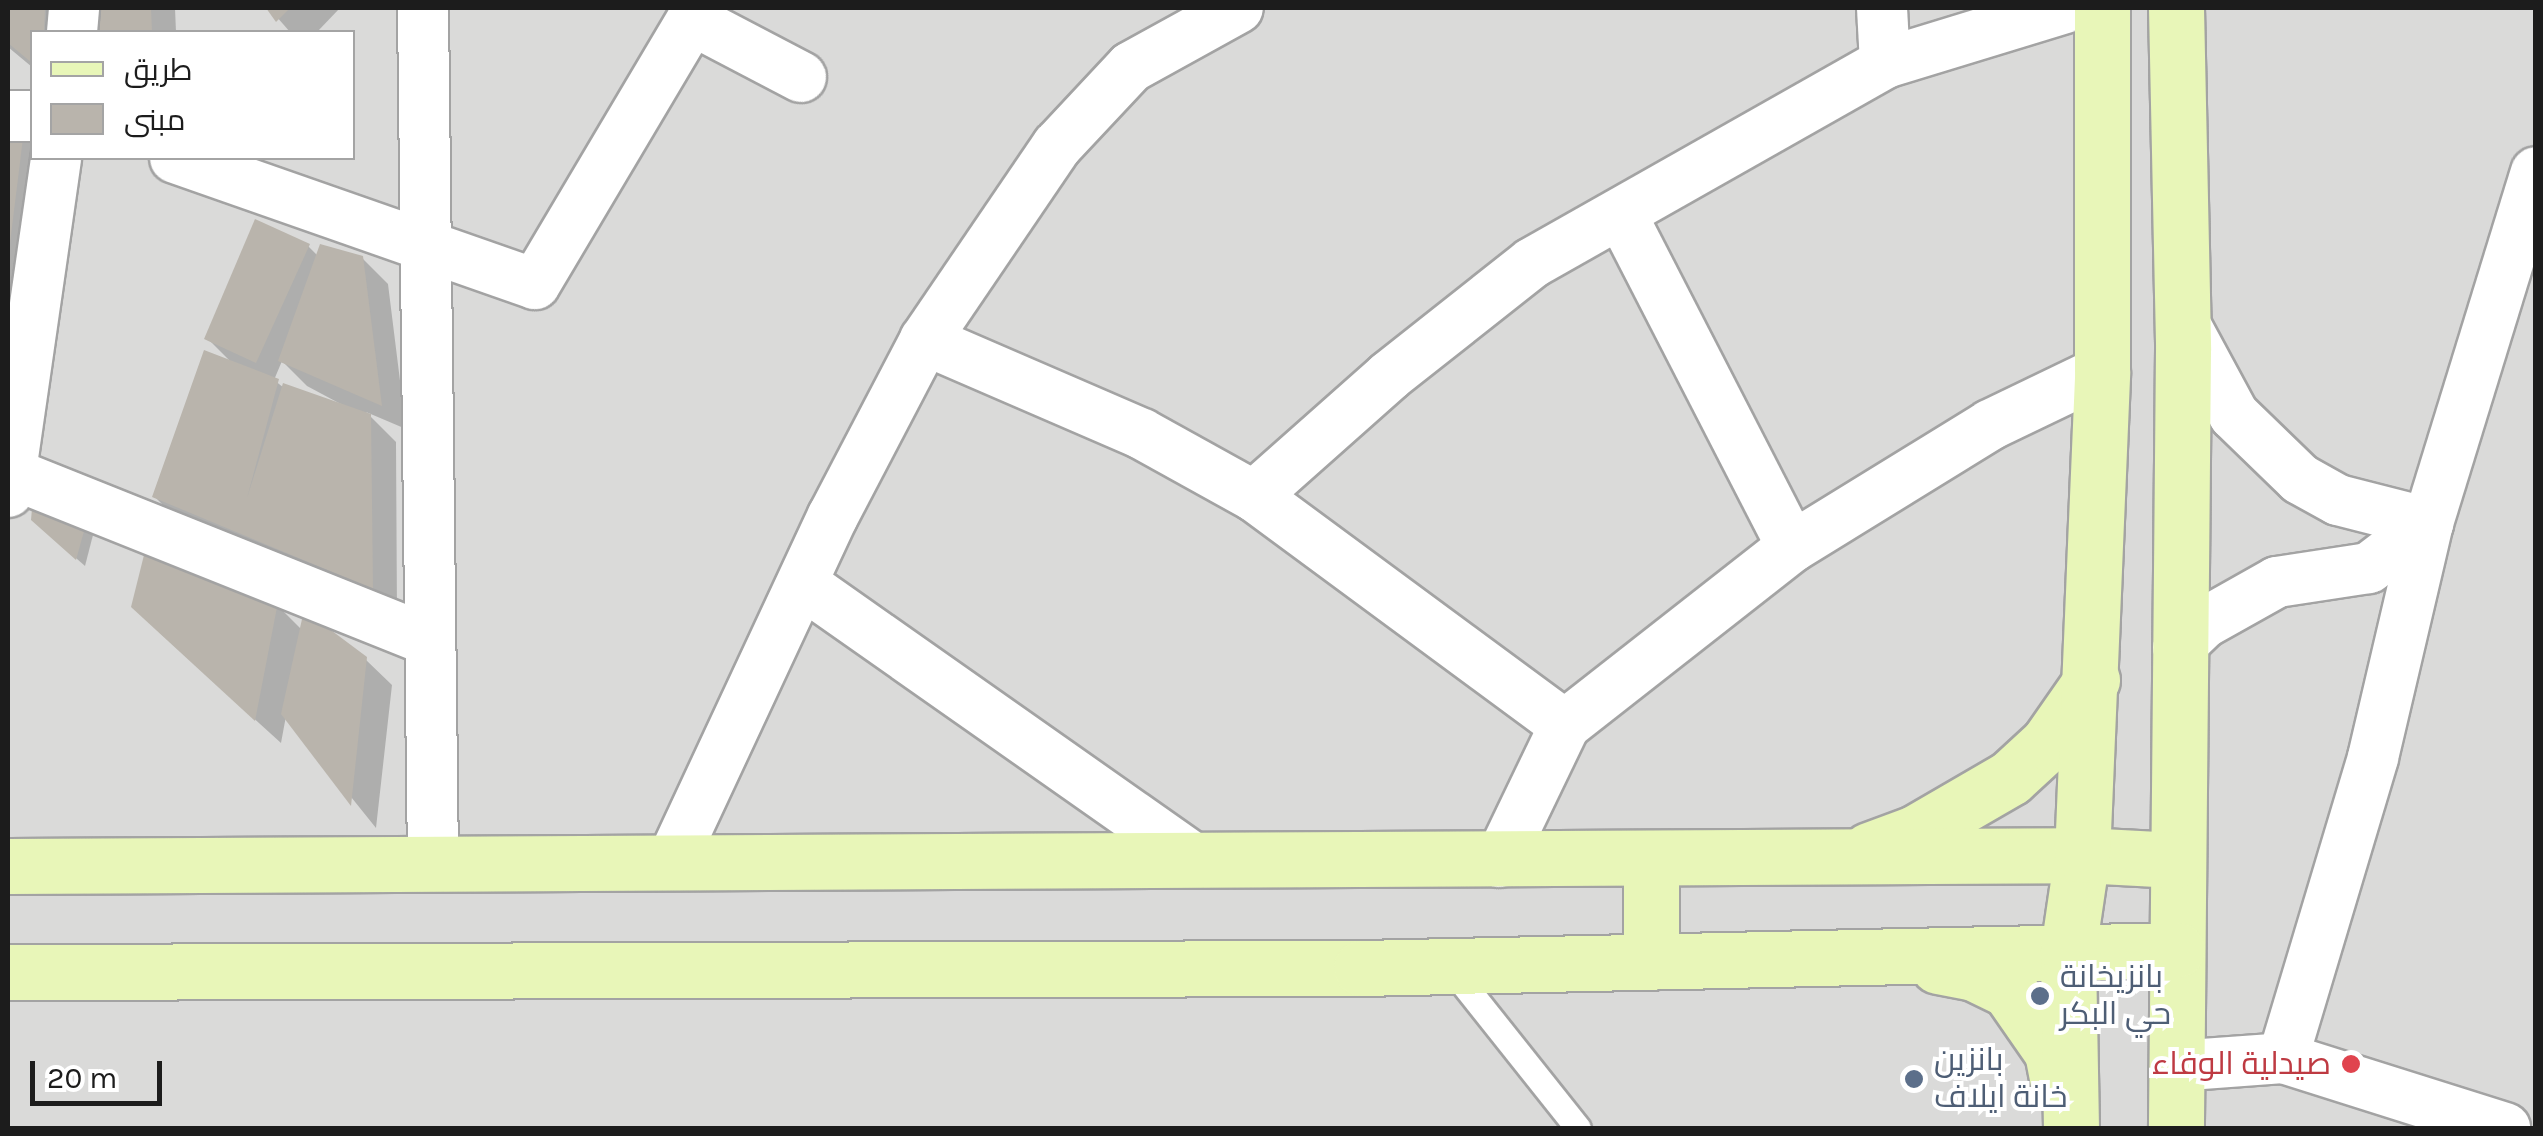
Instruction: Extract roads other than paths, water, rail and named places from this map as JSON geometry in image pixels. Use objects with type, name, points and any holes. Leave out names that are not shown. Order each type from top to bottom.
[{"type":"main road","points":[[2069,1128],[2068,950],[2082,856],[2102,371],[2102,8]]},
{"type":"main road","points":[[2176,8],[2182,319],[2176,1128]]},
{"type":"main road","points":[[1838,861],[1915,833],[2010,778],[2048,743],[2092,680]]},
{"type":"main road","points":[[8,866],[1651,862],[2082,856],[2176,860]]},
{"type":"main road","points":[[1651,862],[1651,962]]},
{"type":"main road","points":[[8,972],[1449,966],[2177,950]]},
{"type":"main road","points":[[1886,956],[1974,972],[2009,990],[2052,1052],[2069,1128]]},
{"type":"street","points":[[423,8],[433,864]]},
{"type":"street","points":[[1882,8],[1885,63]]},
{"type":"street","points":[[1254,496],[1389,376],[1532,264],[1885,63],[2065,8]]},
{"type":"street","points":[[671,864],[925,340],[1057,146],[1132,67],[1227,9]]},
{"type":"street","points":[[181,160],[534,284],[696,14],[801,77]]},
{"type":"street","points":[[56,160],[9,479],[429,640]]},
{"type":"street","points":[[2283,1058],[2374,758],[2428,524],[2527,230],[2536,172]]},
{"type":"street","points":[[1621,214],[1792,547]]},
{"type":"street","points":[[2182,319],[2234,414],[2300,479],[2338,500],[2428,524]]},
{"type":"street","points":[[925,340],[1142,434],[1254,496],[1565,725]]},
{"type":"street","points":[[1498,862],[1565,725],[1792,547],[1990,424],[2102,371]]},
{"type":"street","points":[[2178,648],[2204,622],[2277,582],[2369,568],[2428,524]]},
{"type":"street","points":[[804,584],[1198,862]]},
{"type":"street","points":[[2175,1066],[2283,1058],[2505,1128]]},
{"type":"lane","points":[[1449,966],[1578,1128]]},
{"type":"place","name":"بانزيخانة حي البكر","points":[[2040,996]]},
{"type":"place","name":"صيدلية الوفاء","points":[[2351,1064]]},
{"type":"place","name":"بانزين خانة ايلاف","points":[[1914,1079]]}]
